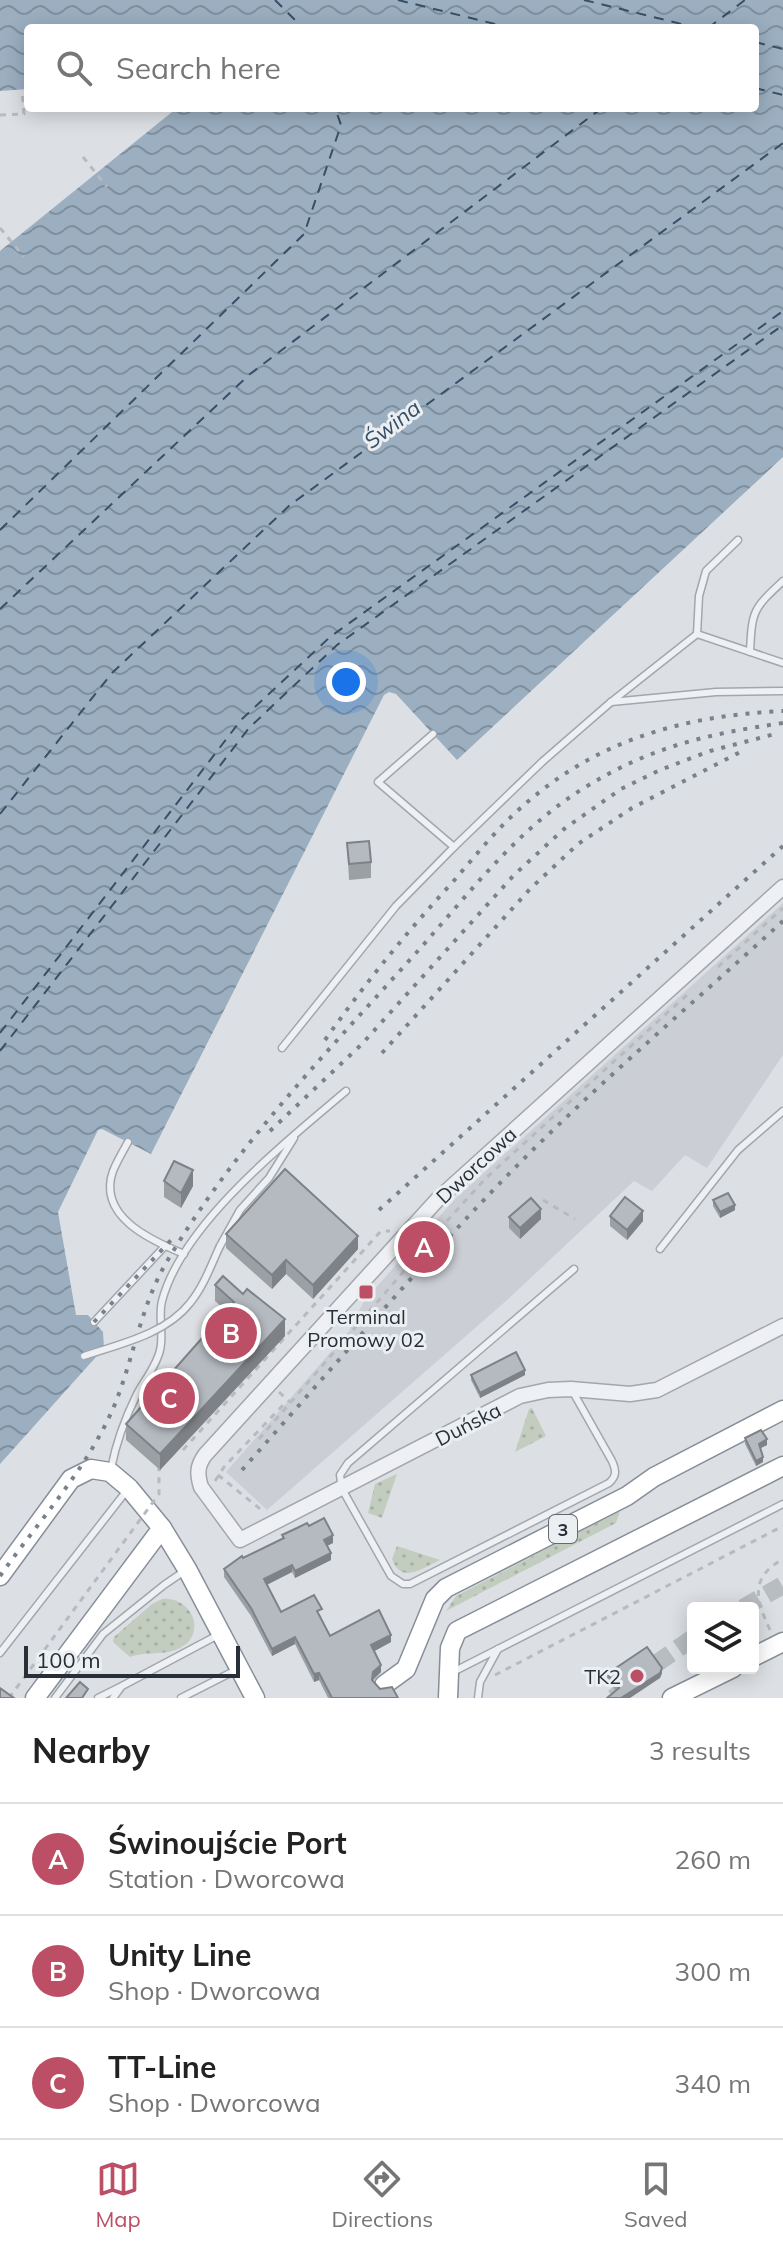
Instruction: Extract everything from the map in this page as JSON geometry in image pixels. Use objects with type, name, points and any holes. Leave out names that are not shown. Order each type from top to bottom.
[{"type":"highway","name":"3","points":[[384,1685],[406,1669],[435,1599],[446,1588],[627,1496],[654,1477],[783,1410]]},
{"type":"highway","name":"3","points":[[448,1698],[450,1648],[457,1631],[783,1466]]},
{"type":"highway","points":[[0,1576],[71,1479],[91,1469],[110,1472],[129,1488],[162,1528],[255,1698]]},
{"type":"highway","points":[[35,1698],[162,1528]]},
{"type":"highway","points":[[759,1654],[780,1643]]},
{"type":"highway","points":[[672,1698],[721,1674]]},
{"type":"street","name":"Dworcowa","points":[[198,1470],[200,1462],[216,1443],[438,1199],[783,887]]},
{"type":"street","name":"Duńska","points":[[198,1470],[201,1487],[240,1540],[520,1396],[548,1390],[630,1394],[657,1390],[783,1326]]},
{"type":"lane","points":[[282,1048],[396,906],[454,847],[542,762],[697,634],[699,596],[706,571],[738,540]]},
{"type":"lane","points":[[750,652],[751,624],[758,604],[783,581]]},
{"type":"lane","points":[[697,634],[783,663]]},
{"type":"lane","points":[[611,702],[716,692],[783,691]]},
{"type":"lane","points":[[433,734],[378,782],[454,847]]},
{"type":"lane","points":[[110,1472],[117,1440],[160,1351],[161,1304],[184,1254],[229,1195],[346,1091]]},
{"type":"lane","points":[[660,1249],[738,1150],[783,1111]]},
{"type":"lane","points":[[84,1356],[147,1335],[190,1304],[240,1210],[276,1169],[296,1133]]},
{"type":"lane","points":[[128,1142],[112,1173],[111,1198],[119,1216],[165,1246],[184,1254]]},
{"type":"lane","points":[[94,1322],[165,1246]]},
{"type":"lane","points":[[571,1389],[612,1461],[614,1478],[410,1584],[403,1584],[391,1576],[342,1489],[340,1475],[348,1463],[574,1269]]},
{"type":"lane","points":[[0,1653],[129,1488]]},
{"type":"lane","points":[[449,1674],[783,1504]]},
{"type":"lane","points":[[55,1698],[103,1634],[187,1569]]},
{"type":"lane","points":[[98,1698],[221,1634]]},
{"type":"lane","points":[[478,1698],[480,1682],[498,1649]]},
{"type":"lane","points":[[181,1698],[239,1668]]},
{"type":"lane","points":[[113,1698],[122,1686]]},
{"type":"path","points":[[0,115],[24,114],[22,91]]},
{"type":"path","points":[[83,157],[107,187]]},
{"type":"path","points":[[0,228],[24,257]]},
{"type":"path","points":[[713,971],[783,908]]},
{"type":"path","points":[[259,1439],[406,1266],[486,1178],[690,992]]},
{"type":"path","points":[[543,1200],[575,1219]]},
{"type":"path","points":[[215,1485],[218,1475],[288,1402]]},
{"type":"path","points":[[9,1698],[159,1494],[159,1466]]},
{"type":"path","points":[[218,1475],[269,1516]]},
{"type":"path","points":[[492,1678],[783,1526]]},
{"type":"path","points":[[780,1643],[760,1608],[757,1591],[762,1576],[783,1559]]},
{"type":"shaded area","points":[[783,903],[783,1055],[707,1168],[685,1155],[652,1191],[634,1181],[506,1301],[267,1510],[226,1472],[349,1331],[364,1301],[455,1199]]},
{"type":"green space","points":[[532,1408],[546,1436],[515,1452],[529,1409]]},
{"type":"green space","points":[[397,1474],[382,1518],[368,1513],[375,1484]]},
{"type":"green space","points":[[620,1511],[616,1523],[446,1611],[456,1596]]},
{"type":"green space","points":[[397,1546],[440,1560],[407,1573],[396,1567],[392,1559]]},
{"type":"green space","points":[[162,1599],[181,1603],[188,1609],[195,1626],[193,1634],[180,1648],[130,1657],[113,1642],[114,1637]]},
{"type":"water","name":"Świna","points":[[0,0],[783,0],[783,457],[457,760],[396,694],[389,692],[384,695],[151,1154],[102,1129],[98,1130],[58,1212],[76,1315],[88,1315],[103,1332],[104,1348],[0,1464],[0,251],[172,112],[759,112],[759,24],[24,24],[24,89],[0,91]]},
{"type":"building","points":[[369,841],[371,862],[349,864],[347,843]]},
{"type":"building","points":[[174,1161],[193,1170],[181,1193],[164,1181]]},
{"type":"building","points":[[285,1169],[358,1236],[313,1285],[286,1260],[272,1275],[226,1234]]},
{"type":"building","points":[[728,1193],[735,1205],[720,1212],[713,1200]]},
{"type":"building","points":[[625,1197],[643,1211],[627,1230],[610,1216]]},
{"type":"building","points":[[531,1198],[541,1209],[520,1228],[509,1217]]},
{"type":"building","points":[[223,1276],[243,1294],[247,1289],[285,1319],[160,1454],[126,1424],[234,1302],[215,1285]]},
{"type":"building","points":[[516,1352],[525,1370],[480,1393],[471,1375]]},
{"type":"building","points":[[761,1430],[767,1439],[759,1444],[763,1457],[756,1461],[745,1438]]},
{"type":"building","points":[[324,1518],[333,1535],[324,1540],[331,1553],[295,1571],[292,1565],[264,1579],[281,1612],[314,1595],[322,1609],[317,1611],[330,1636],[379,1610],[391,1635],[371,1645],[381,1665],[373,1672],[372,1680],[380,1689],[392,1687],[398,1698],[332,1698],[319,1673],[314,1674],[295,1637],[272,1649],[251,1608],[224,1569],[242,1556],[284,1538],[282,1535]]},
{"type":"building","name":"TK2","points":[[647,1647],[662,1668],[660,1673],[621,1698],[607,1698],[619,1688],[607,1674]]},
{"type":"building","points":[[80,1682],[88,1689],[82,1698],[66,1698]]},
{"type":"building","points":[[0,1688],[14,1698],[0,1698]]},
{"type":"ferry route","points":[[275,0],[299,24]]},
{"type":"ferry route","points":[[398,0],[495,24]]},
{"type":"ferry route","points":[[584,0],[682,24]]},
{"type":"ferry route","points":[[713,24],[745,0]]},
{"type":"ferry route","points":[[759,43],[783,49]]},
{"type":"ferry route","points":[[759,89],[783,95]]},
{"type":"ferry route","points":[[0,530],[304,234],[341,125],[336,112]]},
{"type":"ferry route","points":[[0,609],[250,374],[597,112]]},
{"type":"ferry route","points":[[0,814],[112,673],[290,505],[783,143]]},
{"type":"ferry route","points":[[0,1033],[241,720],[330,637],[783,311]]},
{"type":"ferry route","points":[[0,1051],[249,728],[337,645],[783,325]]},
{"type":"tunnel","points":[[753,1602],[783,1585]]},
{"type":"tunnel","points":[[614,1698],[687,1642]]},
{"type":"railway","points":[[325,1040],[417,922],[496,832],[541,790],[572,769],[637,738],[708,719],[783,711]]},
{"type":"railway","points":[[0,1576],[75,1475],[101,1433],[119,1393],[157,1281],[221,1180],[283,1102],[494,864],[560,804],[632,762],[680,744],[783,723]]},
{"type":"railway","points":[[270,1131],[362,1044],[514,875],[564,829],[621,789],[660,770],[710,751],[775,734]]},
{"type":"railway","points":[[382,1053],[530,889],[578,844],[632,808],[746,749]]},
{"type":"railway","points":[[379,1210],[783,846]]},
{"type":"railway","points":[[242,1470],[502,1181],[605,1081],[783,921]]},
{"type":"railway","points":[[94,1322],[173,1238]]},
{"type":"place","name":"Świnoujście Port","points":[[424,1247]]},
{"type":"place","name":"Terminal Promowy 02","points":[[366,1292]]},
{"type":"place","name":"Unity Line","points":[[231,1333]]},
{"type":"place","name":"TT-Line","points":[[169,1398]]},
{"type":"place","name":"TK2","points":[[637,1676]]}]
